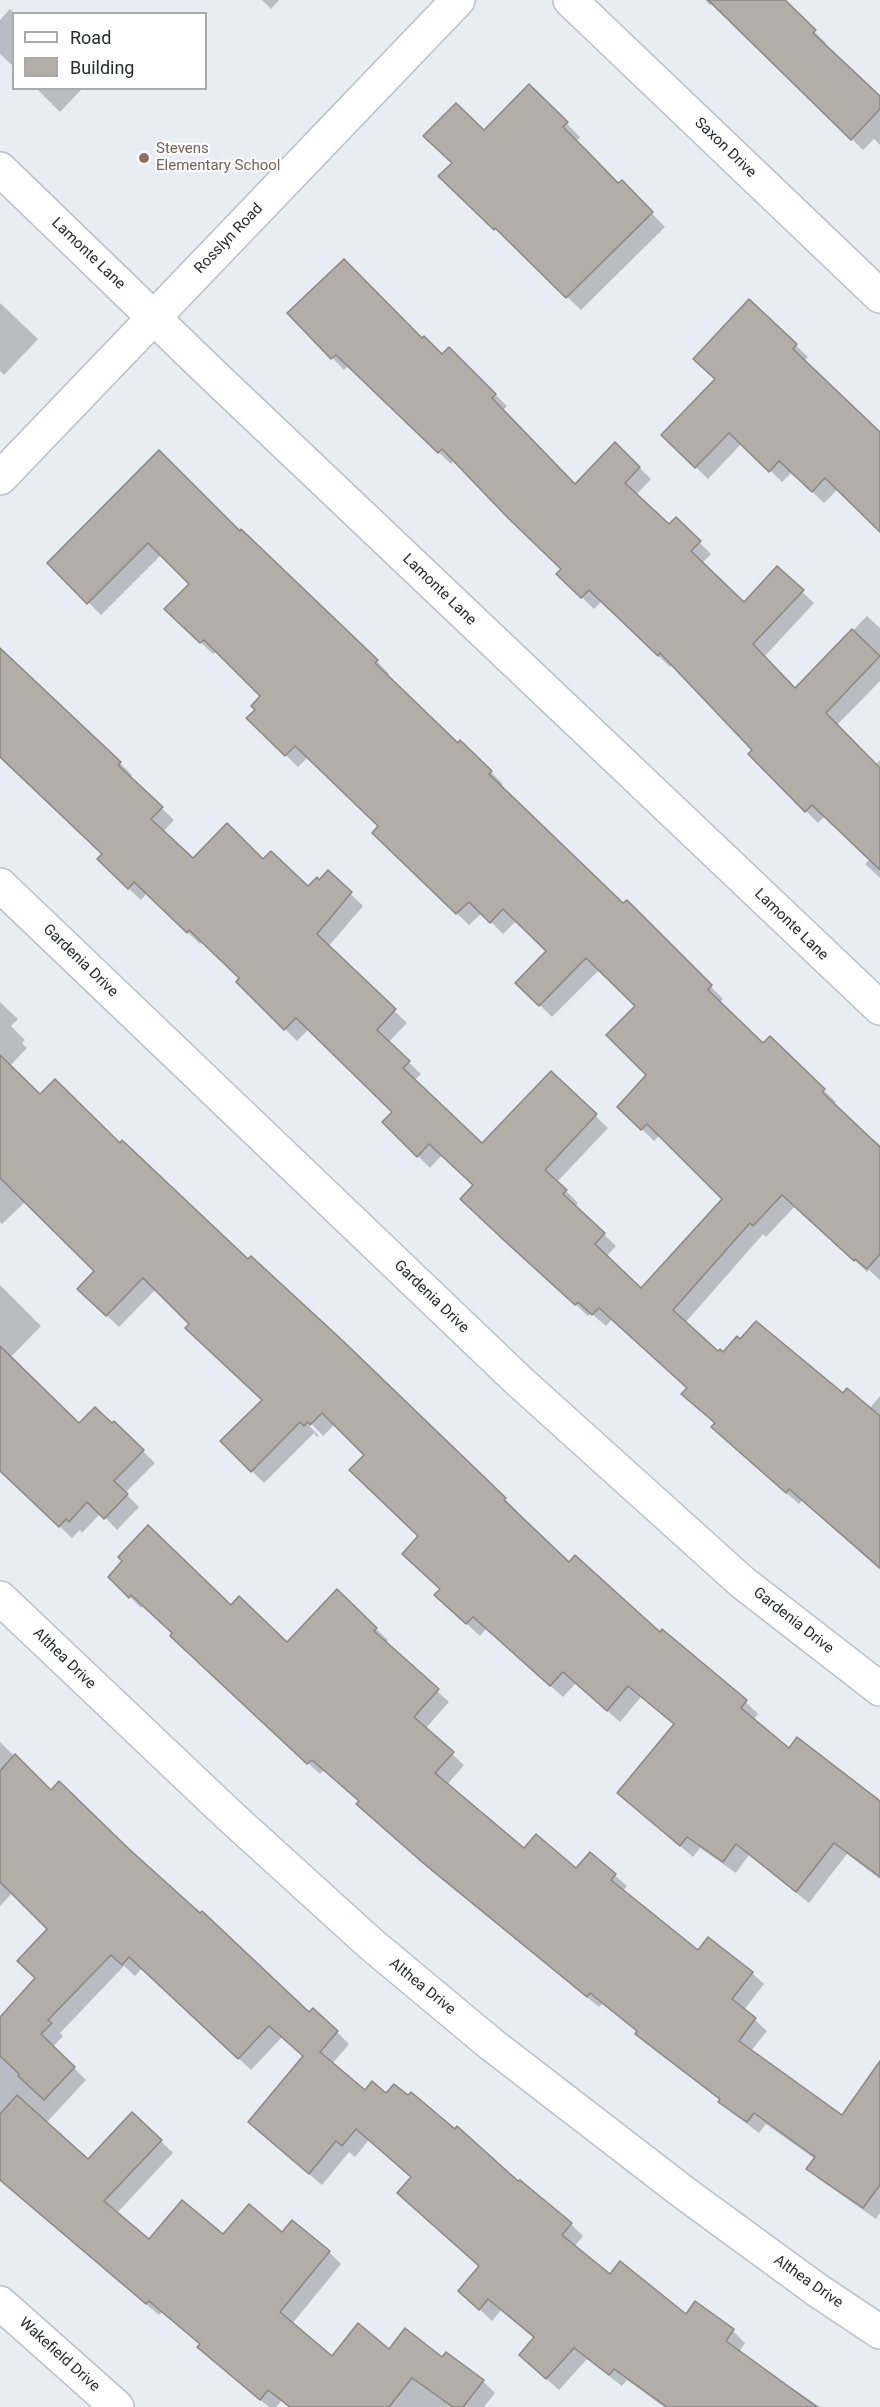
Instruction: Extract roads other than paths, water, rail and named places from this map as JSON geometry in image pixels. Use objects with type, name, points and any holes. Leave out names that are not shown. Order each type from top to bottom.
[{"type":"street","name":"Rosslyn Road","points":[[0,478],[458,0]]},
{"type":"street","name":"Saxon Drive","points":[[570,0],[880,296]]},
{"type":"street","name":"Lamonte Lane","points":[[0,168],[880,1008]]},
{"type":"street","name":"Gardenia Drive","points":[[0,885],[519,1382],[742,1582],[880,1689]]},
{"type":"street","name":"Althea Drive","points":[[0,1598],[230,1816],[371,1944],[491,2043],[682,2192],[817,2290],[880,2332]]},
{"type":"street","name":"Wakefield Drive","points":[[0,2303],[117,2407]]},
{"type":"place","name":"Stevens Elementary School","points":[[144,158]]}]
